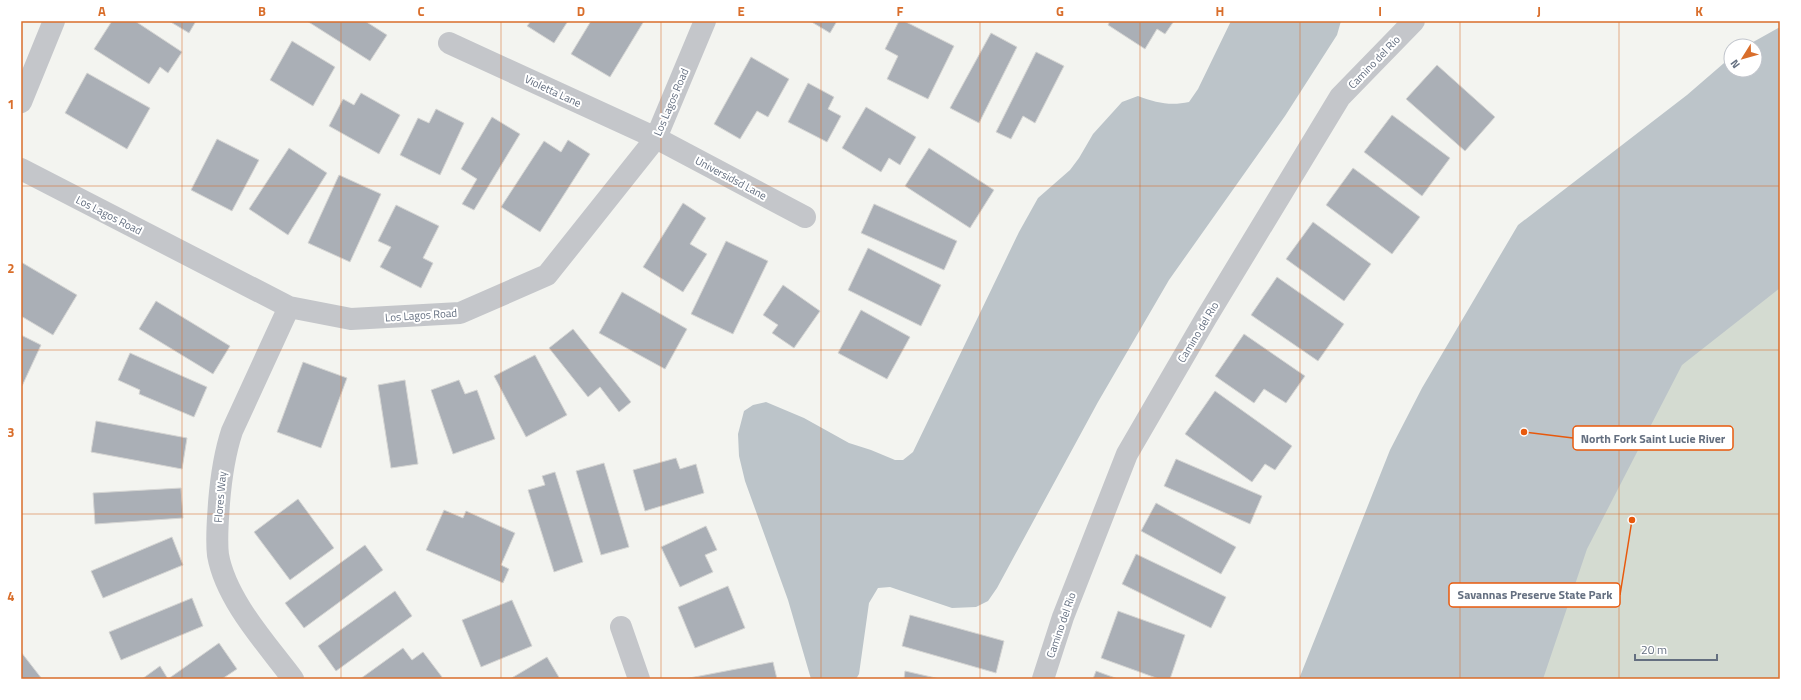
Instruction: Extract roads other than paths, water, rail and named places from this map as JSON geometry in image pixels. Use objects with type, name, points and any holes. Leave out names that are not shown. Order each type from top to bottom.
[{"type":"street","points":[[21,102],[54,21]]},
{"type":"street","name":"Los Lagos Road","points":[[21,169],[289,308],[351,319],[460,313],[547,275],[656,138],[705,21]]},
{"type":"street","name":"Camino del Rio","points":[[1043,679],[1063,617],[1127,454],[1206,318],[1340,97],[1414,21]]},
{"type":"street","name":"Violetta Lane","points":[[449,43],[656,138]]},
{"type":"street","name":"Universidsd Lane","points":[[656,138],[805,217]]},
{"type":"street","name":"Flores Way","points":[[289,308],[232,431],[225,452],[220,484],[217,536],[218,554],[223,571],[237,601],[247,618],[293,679]]},
{"type":"street","points":[[621,627],[639,679]]},
{"type":"place","name":"North Fork Saint Lucie River","points":[[1524,432]]},
{"type":"place","name":"Savannas Preserve State Park","points":[[1632,520]]}]
